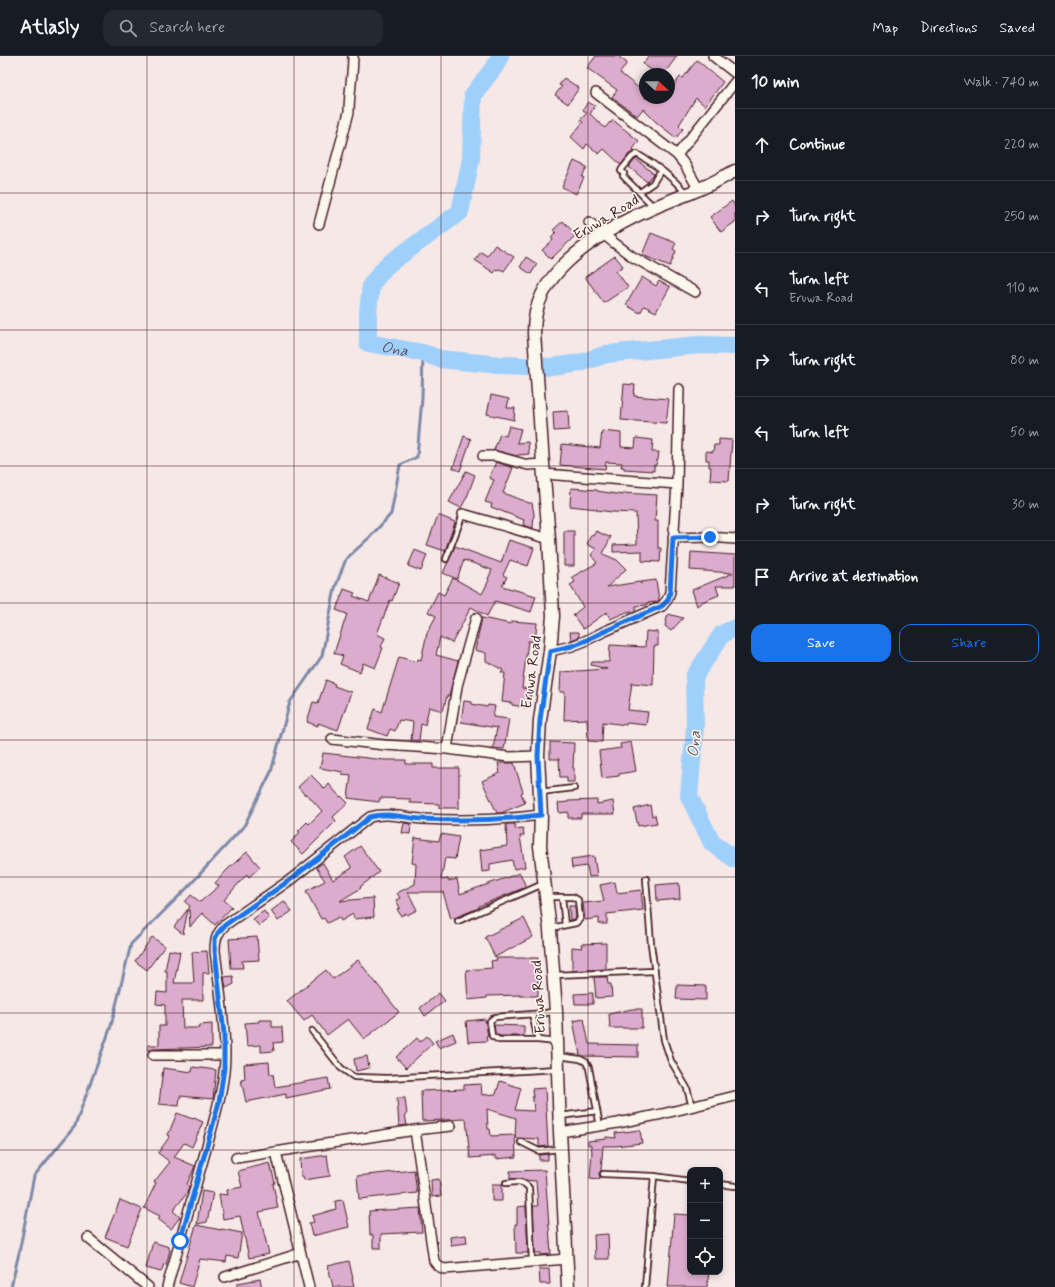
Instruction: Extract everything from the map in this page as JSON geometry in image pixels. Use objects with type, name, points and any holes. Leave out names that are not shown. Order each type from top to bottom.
[{"type":"main road","name":"Eruwa Road","points":[[568,1287],[559,1116],[556,1011],[550,928],[540,846],[541,815],[538,756],[541,714],[550,651],[553,616],[550,539],[543,469],[534,333],[537,309],[542,294],[551,279],[584,247],[604,234],[654,207],[698,190],[735,171]]},
{"type":"street","points":[[319,224],[349,112],[349,95],[353,72],[353,56]]},
{"type":"street","points":[[713,56],[735,73]]},
{"type":"street","points":[[677,155],[735,82]]},
{"type":"street","points":[[596,93],[677,155],[685,165],[698,190]]},
{"type":"street","points":[[589,222],[612,242],[633,257],[695,292]]},
{"type":"street","points":[[550,651],[572,646],[585,641],[662,606],[668,600],[670,592],[677,484],[679,389]]},
{"type":"street","points":[[483,456],[495,456],[543,469],[677,484]]},
{"type":"street","points":[[463,514],[550,539]]},
{"type":"street","points":[[673,538],[710,537],[735,539]]},
{"type":"street","points":[[447,749],[457,686],[476,618]]},
{"type":"street","points":[[332,739],[386,745],[447,749],[509,757],[538,756]]},
{"type":"street","points":[[167,1287],[219,1102],[224,1069],[225,1055],[215,945],[215,939],[218,933],[225,925],[290,880],[370,817],[384,815],[421,819],[466,820],[515,818],[541,815]]},
{"type":"street","points":[[153,1055],[225,1055]]},
{"type":"street","points":[[560,1132],[662,1114],[735,1096]]},
{"type":"street","points":[[236,1158],[415,1130],[451,1126]]},
{"type":"street","points":[[415,1130],[434,1261],[438,1266],[444,1269],[567,1259]]},
{"type":"street","points":[[276,1152],[309,1287]]},
{"type":"street","points":[[88,1238],[148,1287]]},
{"type":"street","points":[[225,1276],[301,1253]]},
{"type":"lane","points":[[654,207],[622,176],[624,174],[621,171],[622,169],[632,157],[637,154],[661,170],[687,194]]},
{"type":"lane","points":[[640,192],[654,183],[661,170]]},
{"type":"lane","points":[[446,559],[463,514]]},
{"type":"lane","points":[[540,792],[574,788]]},
{"type":"lane","points":[[646,879],[651,944],[667,1052],[687,1088],[692,1107]]},
{"type":"lane","points":[[458,921],[544,884]]},
{"type":"lane","points":[[546,897],[577,898],[580,919],[576,924],[550,928]]},
{"type":"lane","points":[[562,897],[565,925]]},
{"type":"lane","points":[[553,976],[655,971]]},
{"type":"lane","points":[[556,1011],[494,1017],[490,1021],[492,1036],[499,1040],[538,1040],[556,1042]]},
{"type":"lane","points":[[532,1014],[538,1040]]},
{"type":"lane","points":[[312,1031],[341,1068],[354,1077],[387,1078],[580,1059],[586,1062],[589,1068],[600,1126]]},
{"type":"lane","points":[[559,1116],[597,1111]]},
{"type":"lane","points":[[521,1142],[539,1151],[561,1149]]},
{"type":"lane","points":[[603,1174],[654,1176],[687,1181]]},
{"type":"lane","points":[[645,1287],[654,1176]]},
{"type":"lane","points":[[506,1183],[521,1182],[529,1188],[532,1262]]},
{"type":"lane","points":[[723,1184],[735,1186]]},
{"type":"building","points":[[596,56],[618,56],[627,63],[620,73],[639,88],[639,104],[675,104],[675,84],[680,77],[683,78],[697,60],[723,82],[705,106],[696,98],[679,125],[683,129],[676,138],[643,109],[637,116],[612,97],[617,90],[587,68]]},
{"type":"building","points":[[649,56],[677,56],[668,68],[649,68],[643,64]]},
{"type":"building","points":[[564,78],[579,88],[568,104],[555,95],[562,86],[559,85]]},
{"type":"building","points":[[588,102],[595,106],[590,114],[605,128],[613,120],[639,141],[633,149],[635,151],[629,154],[621,165],[604,149],[599,154],[587,144],[584,149],[571,137],[583,122],[580,120],[587,113],[583,110]]},
{"type":"building","points":[[636,159],[654,174],[647,182],[629,167]]},
{"type":"building","points":[[574,161],[587,167],[582,177],[584,178],[576,194],[562,187]]},
{"type":"building","points":[[732,201],[735,206],[735,222],[721,232],[710,217]]},
{"type":"building","points":[[563,221],[576,235],[551,259],[542,250],[553,240],[551,237],[556,232],[553,230]]},
{"type":"building","points":[[651,233],[676,243],[673,249],[676,251],[670,266],[642,255]]},
{"type":"building","points":[[495,245],[514,257],[504,271],[500,269],[498,271],[496,270],[494,273],[475,260],[481,252],[487,256]]},
{"type":"building","points":[[615,256],[623,266],[616,271],[628,287],[604,303],[585,277]]},
{"type":"building","points":[[526,257],[537,264],[531,274],[520,267]]},
{"type":"building","points":[[642,277],[656,286],[659,281],[670,287],[656,312],[644,306],[640,313],[626,305]]},
{"type":"building","points":[[624,384],[635,385],[634,396],[669,399],[666,423],[621,420]]},
{"type":"building","points":[[491,395],[509,399],[507,408],[515,408],[514,420],[487,414]]},
{"type":"building","points":[[568,411],[569,430],[554,431],[553,412]]},
{"type":"building","points":[[509,426],[521,429],[517,443],[528,442],[529,454],[517,456],[494,450],[500,434],[506,436]]},
{"type":"building","points":[[602,431],[621,433],[621,447],[635,448],[636,438],[653,440],[652,452],[659,452],[658,460],[656,465],[654,465],[654,471],[624,469],[624,467],[621,467],[622,463],[606,462],[605,469],[560,465],[562,444],[600,448]]},
{"type":"building","points":[[464,436],[471,439],[460,471],[453,468]]},
{"type":"building","points":[[719,439],[732,440],[729,481],[710,480],[711,467],[709,467],[709,460],[706,460],[706,451],[713,452],[714,445],[719,445]]},
{"type":"building","points":[[496,462],[513,468],[503,493],[532,503],[534,514],[533,528],[523,525],[524,520],[491,507],[492,504],[485,502],[494,480],[489,478]]},
{"type":"building","points":[[466,471],[475,475],[467,497],[461,508],[449,502]]},
{"type":"building","points":[[571,488],[597,490],[623,495],[623,493],[657,495],[655,521],[658,521],[658,548],[661,548],[660,562],[642,561],[642,551],[613,552],[613,545],[637,544],[636,513],[612,512],[570,506]]},
{"type":"building","points":[[438,515],[455,522],[445,551],[427,545]]},
{"type":"building","points":[[564,531],[574,531],[574,566],[564,566]]},
{"type":"building","points":[[596,531],[609,537],[611,536],[603,554],[617,560],[626,569],[607,587],[639,582],[641,584],[641,582],[656,580],[659,600],[656,602],[647,603],[647,605],[636,606],[636,610],[610,619],[607,612],[583,629],[573,615],[583,607],[570,585],[575,582],[572,577],[597,563],[591,555],[596,549],[587,544],[591,535],[593,536]]},
{"type":"building","points":[[509,540],[534,548],[528,566],[510,560],[503,575],[507,577],[502,586],[536,596],[531,612],[495,601],[487,616],[471,607],[452,643],[440,637],[436,655],[458,661],[449,696],[447,696],[443,711],[429,707],[425,725],[421,724],[419,741],[411,741],[413,722],[399,720],[395,731],[390,729],[387,736],[368,729],[375,709],[382,712],[399,657],[417,662],[418,659],[421,660],[427,633],[436,616],[428,612],[438,592],[444,595],[453,578],[482,594],[489,580],[488,579],[492,570],[464,560],[457,579],[443,573],[455,546],[501,563]]},
{"type":"building","points":[[415,550],[427,555],[421,571],[408,566]]},
{"type":"building","points":[[691,552],[735,555],[735,586],[716,586],[719,595],[702,602],[697,606],[692,590],[733,573],[690,570]]},
{"type":"building","points":[[379,575],[399,583],[392,601],[390,600],[377,634],[385,638],[381,647],[383,648],[375,668],[363,663],[360,672],[340,664],[343,656],[334,653],[347,614],[336,610],[344,589],[355,593],[353,596],[369,602]]},
{"type":"building","points":[[668,614],[683,618],[671,631],[665,626]]},
{"type":"building","points":[[482,618],[511,624],[511,621],[537,623],[535,642],[528,641],[522,688],[531,689],[529,708],[502,702],[505,673],[501,673],[503,670],[486,661],[486,653],[475,650]]},
{"type":"building","points":[[646,631],[658,632],[658,646],[654,646],[653,685],[632,683],[628,710],[648,712],[646,725],[627,723],[626,725],[603,722],[602,742],[588,741],[587,719],[564,720],[565,692],[560,692],[561,672],[607,669],[591,665],[592,662],[609,662],[610,645],[645,647]]},
{"type":"building","points":[[570,632],[579,632],[579,637],[571,640]]},
{"type":"building","points":[[326,680],[335,684],[334,686],[351,692],[338,730],[318,723],[318,726],[307,722],[313,702],[318,703]]},
{"type":"building","points":[[464,701],[487,707],[488,705],[495,706],[493,717],[509,719],[504,749],[493,748],[497,728],[461,722]]},
{"type":"building","points":[[550,742],[574,743],[574,782],[567,782],[567,777],[560,777],[559,759],[550,759]]},
{"type":"building","points":[[631,742],[636,771],[619,774],[619,776],[602,778],[599,751],[621,748],[620,744]]},
{"type":"building","points":[[323,753],[385,760],[406,760],[406,764],[433,764],[433,768],[459,768],[459,808],[439,808],[439,804],[410,803],[410,799],[380,798],[379,802],[348,798],[351,775],[341,774],[343,772],[320,768]]},
{"type":"building","points":[[498,763],[514,763],[523,792],[521,793],[525,803],[501,813],[497,813],[482,781],[500,773]]},
{"type":"building","points":[[311,775],[325,789],[329,784],[340,797],[341,796],[348,803],[333,817],[336,821],[303,854],[291,842],[300,832],[298,831],[307,822],[309,824],[322,811],[306,793],[305,795],[298,787]]},
{"type":"building","points":[[597,800],[597,804],[613,801],[615,814],[581,814],[581,818],[568,818],[568,812],[559,813],[558,803],[568,801]]},
{"type":"building","points":[[650,805],[652,816],[655,815],[657,823],[638,826],[634,809]]},
{"type":"building","points":[[404,823],[411,824],[410,834],[402,833]]},
{"type":"building","points":[[506,824],[515,824],[515,829],[523,828],[524,836],[520,836],[525,867],[514,869],[512,860],[490,864],[490,871],[482,872],[480,850],[507,846]]},
{"type":"building","points":[[441,834],[459,837],[455,859],[445,858],[441,880],[448,879],[448,881],[457,879],[460,894],[520,873],[526,887],[451,919],[443,892],[408,892],[417,910],[401,916],[397,909],[400,908],[396,900],[400,898],[397,893],[415,884],[416,864],[412,863],[415,838],[439,841]]},
{"type":"building","points":[[360,846],[379,872],[360,887],[361,888],[340,901],[373,898],[374,917],[354,919],[353,914],[341,921],[339,917],[327,923],[324,918],[321,919],[306,891],[325,881],[316,867],[323,863],[333,880],[352,868],[345,857]]},
{"type":"building","points":[[247,852],[260,867],[249,877],[247,874],[224,900],[232,907],[215,925],[202,913],[190,927],[190,906],[185,902],[191,895],[200,902],[219,886],[215,883]]},
{"type":"building","points":[[594,856],[597,876],[589,877],[587,866],[572,868],[571,859]]},
{"type":"building","points":[[615,882],[617,893],[641,890],[643,910],[607,914],[607,924],[599,924],[599,918],[585,920],[583,903],[604,901],[600,885]]},
{"type":"building","points":[[679,883],[680,899],[657,901],[656,885]]},
{"type":"building","points":[[284,901],[292,911],[278,921],[271,911]]},
{"type":"building","points":[[569,906],[575,906],[576,918],[570,920]]},
{"type":"building","points":[[188,909],[183,934],[174,927]]},
{"type":"building","points":[[264,911],[269,918],[259,926],[253,919]]},
{"type":"building","points":[[524,918],[533,937],[495,957],[485,937]]},
{"type":"building","points":[[152,937],[165,946],[147,970],[135,961]]},
{"type":"building","points":[[257,937],[259,960],[242,961],[243,968],[231,968],[229,939]]},
{"type":"building","points":[[606,943],[606,969],[572,971],[572,947],[582,948],[581,944]]},
{"type":"building","points":[[169,950],[180,952],[174,983],[194,983],[192,952],[207,951],[209,973],[203,973],[203,1000],[182,1000],[183,1028],[199,1028],[199,1025],[212,1024],[212,1047],[153,1049],[148,1051],[148,1045],[159,1045],[159,1026],[165,1026],[165,1005],[156,1004],[157,992],[167,993],[167,971],[165,971]]},
{"type":"building","points":[[496,958],[538,958],[538,996],[487,996],[487,998],[468,1000],[466,970],[492,968],[491,961],[497,960]]},
{"type":"building","points":[[358,960],[399,1012],[364,1039],[348,1019],[327,1035],[312,1015],[304,1021],[287,1001],[326,970],[333,979]]},
{"type":"building","points":[[233,976],[234,984],[226,988],[224,977]]},
{"type":"building","points":[[594,977],[607,977],[608,984],[611,984],[612,997],[596,998]]},
{"type":"building","points":[[677,985],[706,986],[706,1000],[676,999]]},
{"type":"building","points":[[439,993],[445,1001],[425,1016],[420,1008]]},
{"type":"building","points":[[593,993],[593,1004],[575,1004],[574,994]]},
{"type":"building","points":[[632,1009],[642,1009],[642,1028],[610,1028],[609,1014]]},
{"type":"building","points":[[485,1019],[488,1036],[486,1036],[487,1041],[468,1042],[466,1021]]},
{"type":"building","points":[[584,1019],[589,1044],[638,1045],[638,1057],[580,1055],[573,1021]]},
{"type":"building","points":[[259,1020],[272,1020],[272,1027],[282,1027],[283,1042],[273,1043],[274,1051],[261,1052],[261,1045],[247,1046],[245,1023],[259,1022]]},
{"type":"building","points":[[494,1025],[524,1026],[524,1036],[500,1036],[495,1034]]},
{"type":"building","points":[[453,1033],[456,1041],[439,1048],[435,1041]]},
{"type":"building","points":[[427,1036],[433,1043],[406,1068],[396,1057],[417,1038],[420,1042]]},
{"type":"building","points":[[367,1056],[369,1068],[356,1071],[354,1059]]},
{"type":"building","points":[[269,1062],[270,1074],[273,1074],[275,1087],[328,1078],[330,1089],[286,1098],[286,1094],[246,1102],[241,1080],[245,1079],[244,1064]]},
{"type":"building","points":[[193,1067],[216,1070],[213,1099],[180,1096],[179,1106],[159,1104],[163,1068],[192,1072]]},
{"type":"building","points":[[500,1081],[521,1088],[515,1110],[534,1111],[532,1089],[545,1088],[548,1146],[539,1147],[539,1139],[515,1138],[516,1157],[496,1159],[496,1156],[470,1158],[466,1119],[422,1121],[421,1091],[464,1089],[464,1085],[481,1084],[482,1095],[496,1094]],"holes":[[[487,1109],[516,1118],[515,1137],[515,1135],[491,1136],[490,1129],[488,1129]]]},
{"type":"building","points":[[397,1098],[405,1098],[407,1115],[405,1115],[407,1125],[399,1126]]},
{"type":"building","points":[[177,1113],[203,1122],[192,1147],[184,1143],[174,1157],[195,1166],[187,1184],[189,1186],[187,1193],[173,1211],[180,1217],[171,1229],[158,1219],[160,1216],[144,1208],[156,1183],[154,1182],[170,1162],[158,1153],[170,1136],[168,1135]]},
{"type":"building","points":[[640,1130],[642,1143],[603,1146],[601,1171],[599,1173],[600,1179],[590,1178],[592,1152],[591,1145],[588,1145],[588,1141],[606,1139],[606,1137],[616,1138],[615,1133]]},
{"type":"building","points":[[548,1154],[548,1160],[539,1160],[539,1155]]},
{"type":"building","points":[[327,1155],[330,1176],[304,1180],[303,1176],[301,1176],[300,1159]]},
{"type":"building","points":[[270,1163],[275,1183],[273,1184],[278,1208],[259,1212],[269,1254],[249,1258],[240,1216],[223,1219],[219,1194],[228,1195],[227,1190],[242,1187],[238,1171]]},
{"type":"building","points":[[414,1170],[417,1193],[359,1199],[357,1176]]},
{"type":"building","points":[[545,1170],[551,1254],[541,1255],[541,1253],[535,1253],[533,1206],[538,1206],[536,1181],[510,1179],[510,1171]]},
{"type":"building","points":[[439,1179],[441,1196],[432,1197],[431,1180]]},
{"type":"building","points":[[492,1184],[502,1184],[502,1201],[492,1201]]},
{"type":"building","points":[[202,1191],[213,1193],[207,1222],[197,1224]]},
{"type":"building","points":[[120,1200],[142,1209],[127,1246],[105,1237]]},
{"type":"building","points":[[343,1200],[349,1227],[312,1236],[309,1223],[314,1222],[312,1216],[336,1209],[335,1201]]},
{"type":"building","points":[[526,1206],[528,1253],[516,1253],[515,1224],[517,1224],[517,1207]]},
{"type":"building","points":[[420,1208],[422,1232],[381,1234],[381,1248],[373,1248],[373,1235],[370,1235],[369,1211]]},
{"type":"building","points":[[674,1214],[687,1215],[687,1275],[709,1275],[707,1287],[668,1287]]},
{"type":"building","points":[[196,1225],[242,1233],[238,1258],[227,1256],[226,1262],[200,1259],[192,1287],[179,1283]]},
{"type":"building","points":[[608,1234],[609,1259],[595,1259],[594,1235]]},
{"type":"building","points":[[466,1235],[467,1243],[451,1245],[450,1237]]},
{"type":"building","points":[[153,1242],[169,1247],[170,1250],[166,1265],[164,1264],[161,1272],[146,1268]]},
{"type":"building","points":[[349,1261],[354,1287],[333,1287],[328,1266]]},
{"type":"building","points":[[539,1269],[549,1269],[550,1284],[540,1284]]},
{"type":"building","points":[[260,1279],[262,1287],[238,1287],[238,1283]]},
{"type":"waterway","name":"Ona","points":[[500,56],[495,66],[473,95],[471,159],[460,212],[386,266],[371,285],[368,312],[368,343],[423,353],[440,359],[500,365],[552,367],[580,363],[607,354],[699,345],[735,346]]},
{"type":"waterway","points":[[11,1287],[34,1176],[75,1126],[111,1026],[131,944],[188,887],[244,826],[271,772],[290,702],[322,656],[335,588],[346,559],[370,537],[391,514],[400,465],[417,457],[422,398],[423,353]]},
{"type":"waterway","name":"Ona","points":[[735,628],[722,634],[694,677],[695,726],[689,796],[712,843],[735,859]]},
{"type":"route","points":[[180,1241],[219,1102],[224,1069],[224,1034],[215,951],[215,939],[221,929],[237,916],[290,880],[344,839],[365,820],[375,815],[421,819],[466,820],[515,818],[541,815],[538,756],[540,720],[550,651],[572,646],[585,641],[662,606],[668,600],[670,592],[673,538],[710,537]]}]
